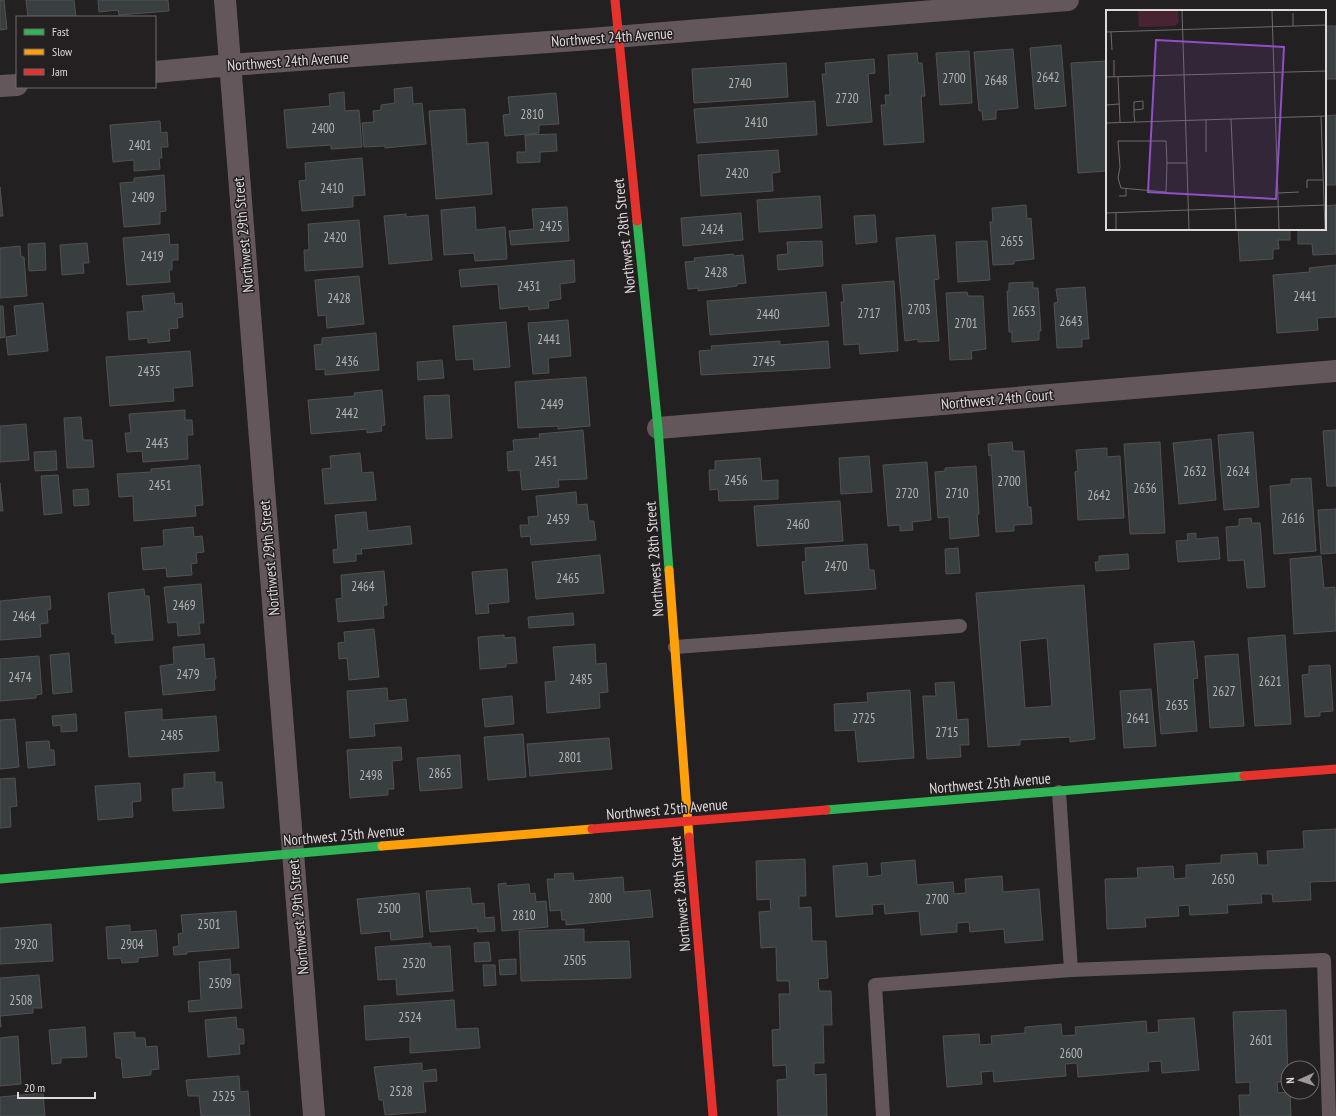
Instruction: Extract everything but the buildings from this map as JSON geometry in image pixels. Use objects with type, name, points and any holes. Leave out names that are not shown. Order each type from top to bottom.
[{"type":"street","name":"Northwest 29th Street","points":[[225,0],[314,1116]]},
{"type":"street","name":"Northwest 28th Street","points":[[615,0],[658,428],[688,822],[713,1116]]},
{"type":"street","name":"Northwest 24th Avenue","points":[[156,72],[1068,0]]},
{"type":"street","points":[[0,86],[16,85]]},
{"type":"street","name":"Northwest 24th Court","points":[[658,428],[1336,370]]},
{"type":"street","name":"Northwest 25th Avenue","points":[[0,879],[292,853],[1336,769]]},
{"type":"lane","points":[[675,648],[960,626]]},
{"type":"lane","points":[[1059,792],[1071,970]]},
{"type":"lane","points":[[883,1116],[875,985],[1071,970],[1324,960],[1329,1116]]},
{"type":"traffic: fast","points":[[637,221],[658,428],[669,570]]},
{"type":"traffic: fast","points":[[826,810],[1244,776]]},
{"type":"traffic: fast","points":[[0,879],[382,846]]},
{"type":"traffic: slow","points":[[669,570],[689,837]]},
{"type":"traffic: slow","points":[[382,846],[592,829]]},
{"type":"traffic: jam","points":[[615,0],[637,221]]},
{"type":"traffic: jam","points":[[1244,776],[1336,769]]},
{"type":"traffic: jam","points":[[592,829],[826,810]]},
{"type":"traffic: jam","points":[[689,837],[713,1116]]}]
